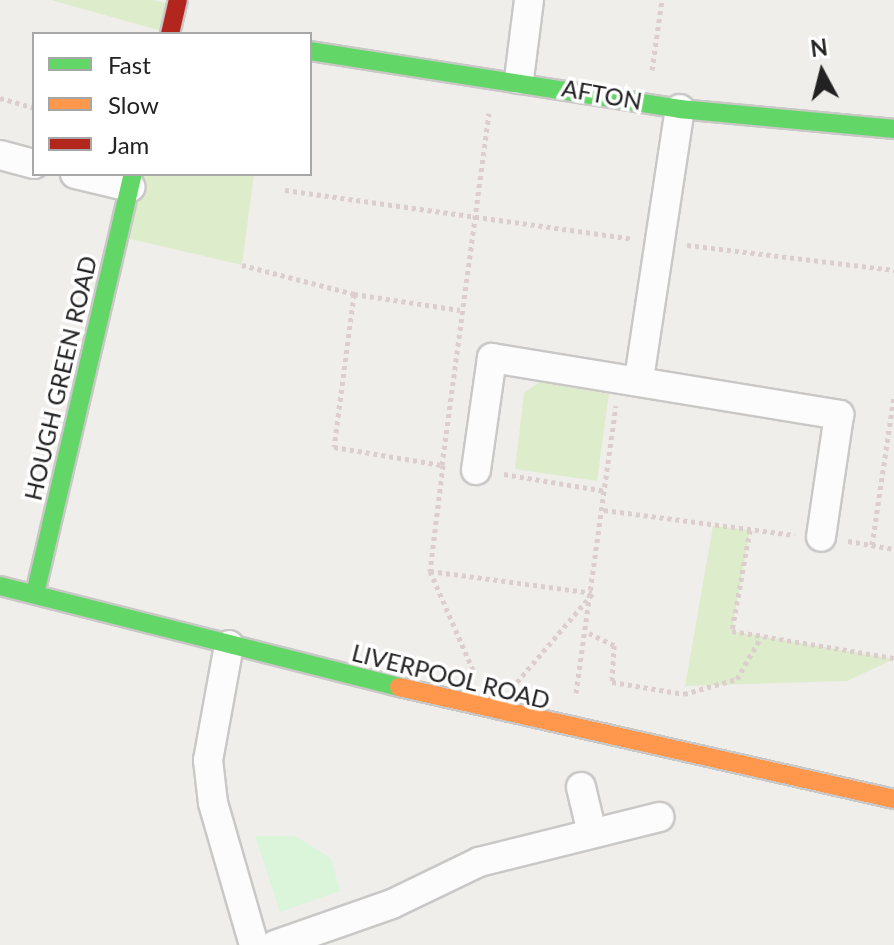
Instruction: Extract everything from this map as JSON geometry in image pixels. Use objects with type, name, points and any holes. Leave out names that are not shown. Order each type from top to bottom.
[{"type":"street","points":[[170,32],[178,0]]},
{"type":"street","points":[[507,78],[529,0]]},
{"type":"street","name":"AFTON","points":[[312,51],[507,78],[680,109],[894,129]]},
{"type":"street","points":[[629,378],[659,242],[680,109]]},
{"type":"street","points":[[0,155],[32,163]]},
{"type":"street","points":[[94,176],[132,180]]},
{"type":"street","name":"HOUGH GREEN ROAD","points":[[35,594],[132,180]]},
{"type":"street","points":[[476,470],[492,358],[629,378],[839,415],[821,537]]},
{"type":"street","name":"LIVERPOOL ROAD","points":[[0,586],[492,711],[894,799]]},
{"type":"street","points":[[229,645],[208,760],[213,803],[254,945]]},
{"type":"street","points":[[581,787],[591,829]]},
{"type":"street","points":[[275,945],[392,904],[479,862],[591,829],[659,817]]},
{"type":"path","points":[[648,103],[662,0]]},
{"type":"path","points":[[507,78],[474,216],[430,571],[492,711],[593,593]]},
{"type":"path","points":[[0,98],[32,107]]},
{"type":"path","points":[[285,190],[659,242],[894,270]]},
{"type":"path","points":[[242,265],[354,294],[460,310]]},
{"type":"path","points":[[354,294],[334,447],[606,491]]},
{"type":"path","points":[[568,729],[589,633],[606,491],[629,378]]},
{"type":"path","points":[[872,545],[894,396]]},
{"type":"path","points":[[604,510],[894,549]]},
{"type":"path","points":[[750,530],[732,631],[894,658]]},
{"type":"path","points":[[430,571],[593,593]]},
{"type":"path","points":[[589,633],[614,645],[612,682],[684,694],[737,679],[761,637]]},
{"type":"green space","points":[[51,0],[153,0],[177,6],[169,32]]},
{"type":"green space","points":[[133,176],[254,176],[242,265],[118,236]]},
{"type":"green space","points":[[540,382],[609,394],[597,481],[515,469],[524,393]]},
{"type":"green space","points":[[713,526],[750,530],[732,631],[894,659],[847,681],[685,686]]},
{"type":"green space","points":[[255,836],[295,836],[331,858],[340,891],[280,912]]},
{"type":"traffic: fast","points":[[312,51],[680,109],[894,129]]},
{"type":"traffic: fast","points":[[35,594],[133,176]]},
{"type":"traffic: fast","points":[[0,586],[399,687]]},
{"type":"traffic: slow","points":[[399,687],[894,799]]},
{"type":"traffic: jam","points":[[170,32],[178,0]]}]
